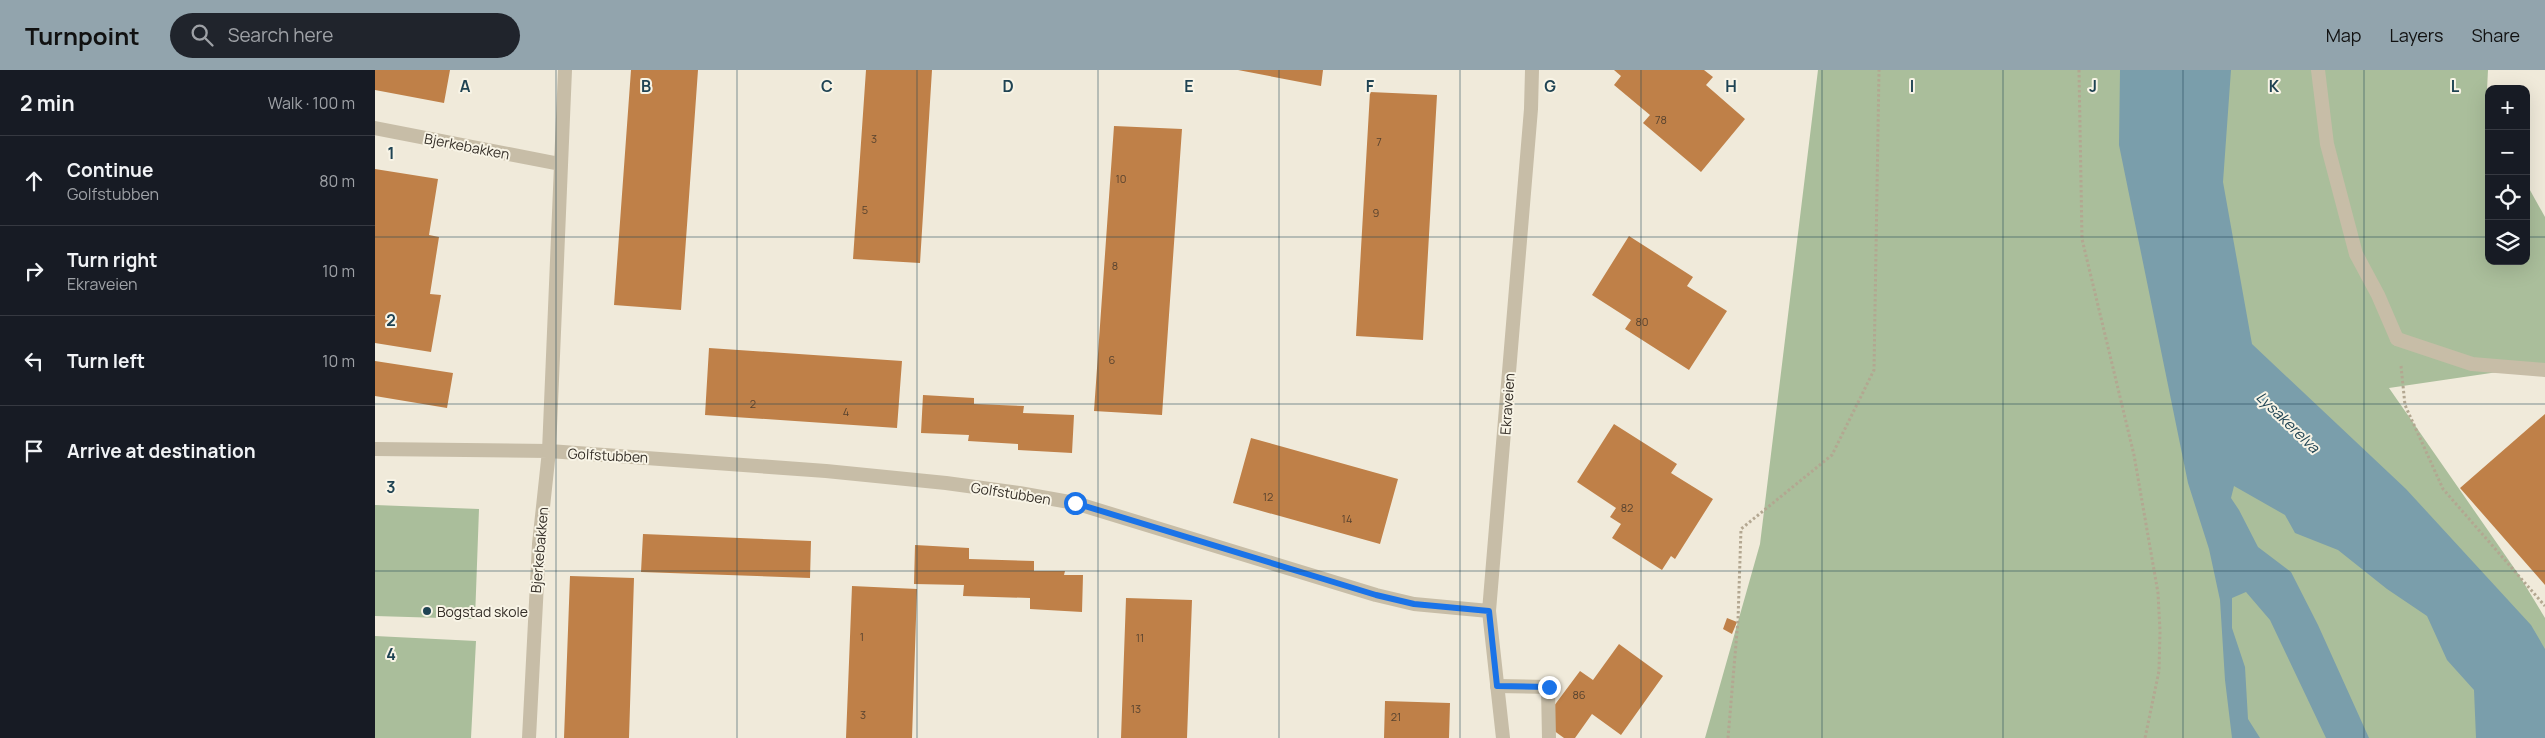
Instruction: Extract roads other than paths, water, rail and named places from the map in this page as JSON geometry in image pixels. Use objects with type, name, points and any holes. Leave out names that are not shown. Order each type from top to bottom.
[{"type":"street","name":"Bjerkebakken","points":[[529,738],[539,544],[549,451],[565,70]]},
{"type":"street","name":"Ekraveien","points":[[1503,738],[1489,611],[1530,119],[1532,70]]},
{"type":"street","points":[[2318,70],[2327,144],[2356,254],[2378,295],[2397,339],[2473,364],[2545,370]]},
{"type":"street","name":"Bjerkebakken","points":[[375,128],[560,164]]},
{"type":"street","points":[[375,448],[549,451]]},
{"type":"street","name":"Golfstubben","points":[[549,451],[826,471],[946,483],[1019,493],[1089,508],[1376,595],[1414,604],[1489,611]]},
{"type":"street","points":[[1497,686],[1549,687],[1549,738]]},
{"type":"water","name":"Lysakerelva","points":[[2120,70],[2231,70],[2223,182],[2252,344],[2406,489],[2531,625],[2545,649],[2545,738],[2476,738],[2474,690],[2447,660],[2427,616],[2387,589],[2338,550],[2295,533],[2285,515],[2234,486],[2231,498],[2258,547],[2291,572],[2318,625],[2369,738],[2326,738],[2270,620],[2246,592],[2232,598],[2232,628],[2245,667],[2248,719],[2260,738],[2232,738],[2225,680],[2220,600],[2209,549],[2188,483],[2119,145]]},
{"type":"place","name":"Bogstad skole","points":[[427,611]]}]
